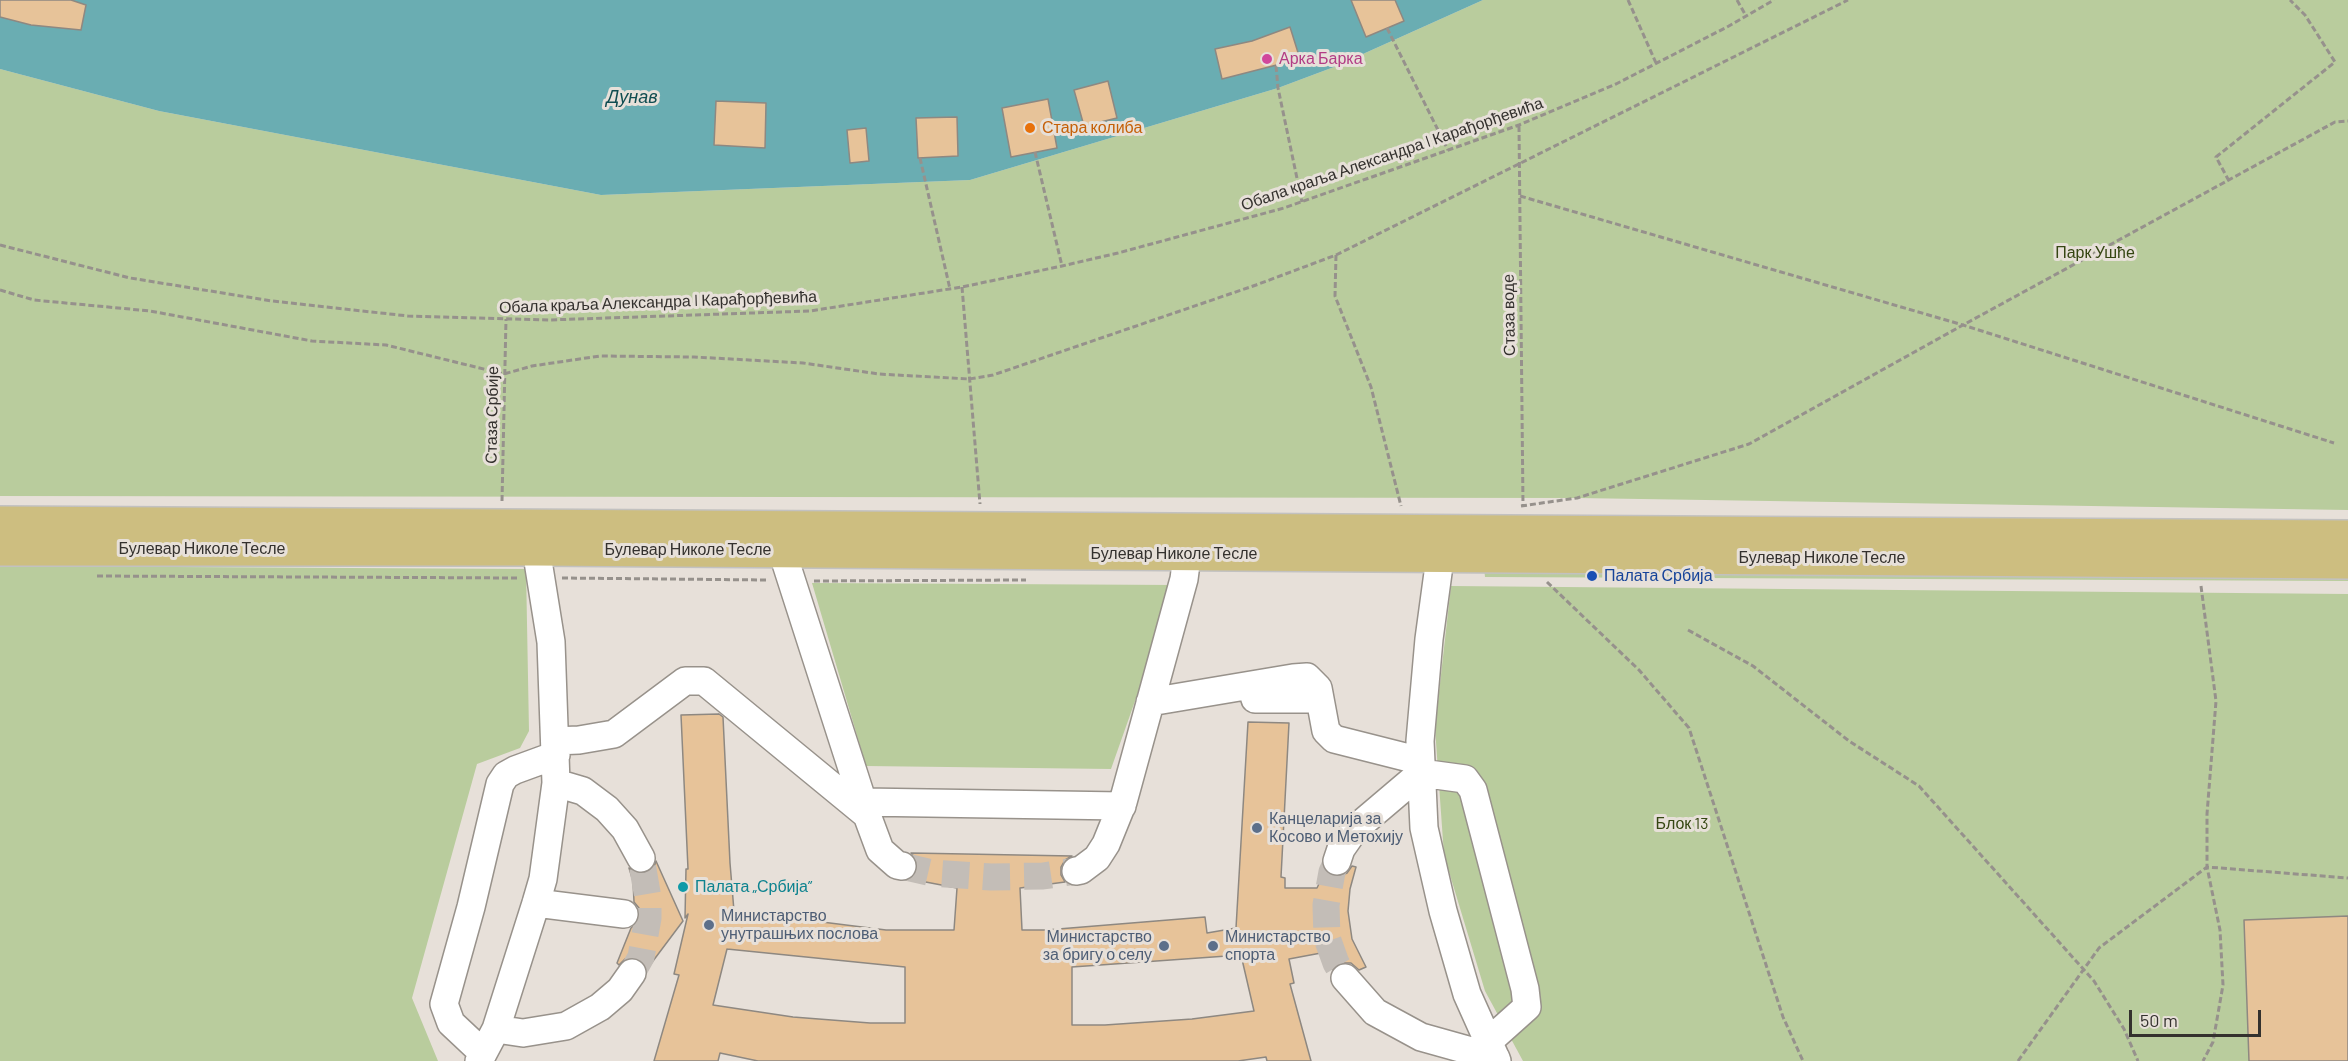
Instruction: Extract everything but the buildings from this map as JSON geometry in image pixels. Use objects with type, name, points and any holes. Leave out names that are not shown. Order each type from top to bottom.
[{"type":"main road","name":"Булевар Николе Тесле","points":[[0,523],[231,537],[536,551],[785,553],[1189,542],[1442,543],[2348,537]]},
{"type":"main road","name":"Булевар Николе Тесле","points":[[0,549],[231,537]]},
{"type":"main road","name":"Булевар Николе Тесле","points":[[1442,543],[2198,561],[2348,562]]},
{"type":"lane","points":[[1076,871],[1097,858],[1106,844],[1122,806],[1184,579],[1189,542]]},
{"type":"lane","points":[[1442,543],[1429,639],[1420,741],[1424,828],[1443,911],[1467,994],[1494,1053]]},
{"type":"lane","points":[[536,551],[551,642],[556,748],[556,783],[543,879],[496,1029],[481,1057],[451,1023],[444,1004],[471,907],[500,784],[506,775],[556,748],[579,740],[614,734],[686,681],[704,681],[865,808],[1122,806]]},
{"type":"lane","points":[[785,553],[880,850],[897,865],[902,866]]},
{"type":"lane","points":[[1150,702],[1253,685],[1255,699],[1320,699],[1326,731],[1334,739],[1465,779],[1473,790],[1525,989],[1527,1007],[1494,1053]]},
{"type":"lane","points":[[1336,861],[1341,849],[1355,829],[1421,767]]},
{"type":"lane","points":[[556,783],[583,791],[607,809],[625,829],[640,858]]},
{"type":"lane","points":[[536,903],[624,914]]},
{"type":"lane","points":[[496,1029],[523,1033],[566,1026],[600,1007],[620,990],[632,973]]},
{"type":"lane","points":[[1346,978],[1375,1012],[1420,1037],[1494,1053]]},
{"type":"path","points":[[1628,0],[1656,63]]},
{"type":"path","points":[[1737,0],[1746,16]]},
{"type":"path","name":"Обала краља Александра I Карађорђевића","points":[[0,245],[130,278],[272,301],[408,316],[561,320],[810,311],[962,287],[1118,254],[1302,202],[1519,125],[1616,84],[1774,0]]},
{"type":"path","points":[[0,290],[34,300],[150,312],[312,341],[386,345],[504,374],[532,366],[600,356],[694,357],[803,363],[879,374],[969,379],[1003,372],[1256,285],[1335,255],[1848,0]]},
{"type":"path","points":[[2229,181],[2217,157],[2335,62],[2305,15],[2290,0]]},
{"type":"path","points":[[1387,28],[1448,150]]},
{"type":"path","points":[[1276,66],[1278,88],[1302,202]]},
{"type":"path","points":[[1512,507],[1577,498],[1749,444],[2335,122],[2348,121]]},
{"type":"path","name":"Стаза воде","points":[[1519,125],[1523,505]]},
{"type":"path","points":[[1035,152],[1062,266]]},
{"type":"path","points":[[920,158],[950,289]]},
{"type":"path","points":[[1520,196],[1963,325],[2334,443]]},
{"type":"path","points":[[1335,255],[1335,296],[1371,387],[1402,507]]},
{"type":"path","points":[[962,287],[980,506]]},
{"type":"path","name":"Стаза Србије","points":[[502,507],[506,320]]},
{"type":"path","points":[[93,576],[536,551],[785,553],[1031,579]]},
{"type":"path","points":[[2198,561],[2216,701],[2207,814],[2207,867],[2220,930],[2223,985],[2213,1042],[2203,1061]]},
{"type":"path","points":[[1545,581],[1640,670],[1689,728],[1783,1017],[1803,1061]]},
{"type":"path","points":[[1688,630],[1753,666],[1849,741],[1919,786],[2084,968],[2124,1029],[2138,1061]]},
{"type":"path","points":[[2018,1061],[2099,948],[2207,867],[2348,878]]},
{"type":"green space","name":"Парк Ушће","points":[[1483,0],[2348,0],[2348,510],[1577,498],[0,496],[0,69],[159,111],[601,195],[970,180],[1278,88],[1334,67]]},
{"type":"green space","points":[[0,566],[526,569],[529,731],[520,748],[477,764],[412,998],[438,1061],[0,1061]]},
{"type":"green space","points":[[1484,567],[2348,571],[2348,581],[1485,577]]},
{"type":"green space","points":[[812,583],[1176,585],[1111,769],[866,766]]},
{"type":"green space","name":"Блок 13","points":[[1451,586],[2348,594],[2348,1061],[1523,1061],[1485,991],[1444,855],[1435,728]]},
{"type":"water","name":"Дунав","points":[[0,0],[1483,0],[1334,67],[1278,88],[970,180],[601,195],[159,111],[0,69]]},
{"type":"tunnel","points":[[632,973],[641,957],[648,918],[648,898],[641,858]]},
{"type":"tunnel","points":[[1337,861],[1332,872],[1326,905],[1327,938],[1336,963],[1345,978]]},
{"type":"tunnel","points":[[902,866],[932,873],[991,877],[1043,876],[1076,871]]},
{"type":"place","name":"Арка Барка","points":[[1267,59]]},
{"type":"place","name":"Стара колиба","points":[[1030,128]]},
{"type":"place","name":"Палата Србија","points":[[1592,576]]},
{"type":"place","name":"Канцеларија за Косово и Метохију","points":[[1257,828]]},
{"type":"place","name":"Палата „Србија”","points":[[683,887]]},
{"type":"place","name":"Министарство унутрашњих послова","points":[[709,925]]},
{"type":"place","name":"Министарство за бригу о селу","points":[[1164,946]]},
{"type":"place","name":"Министарство спорта","points":[[1213,946]]}]
